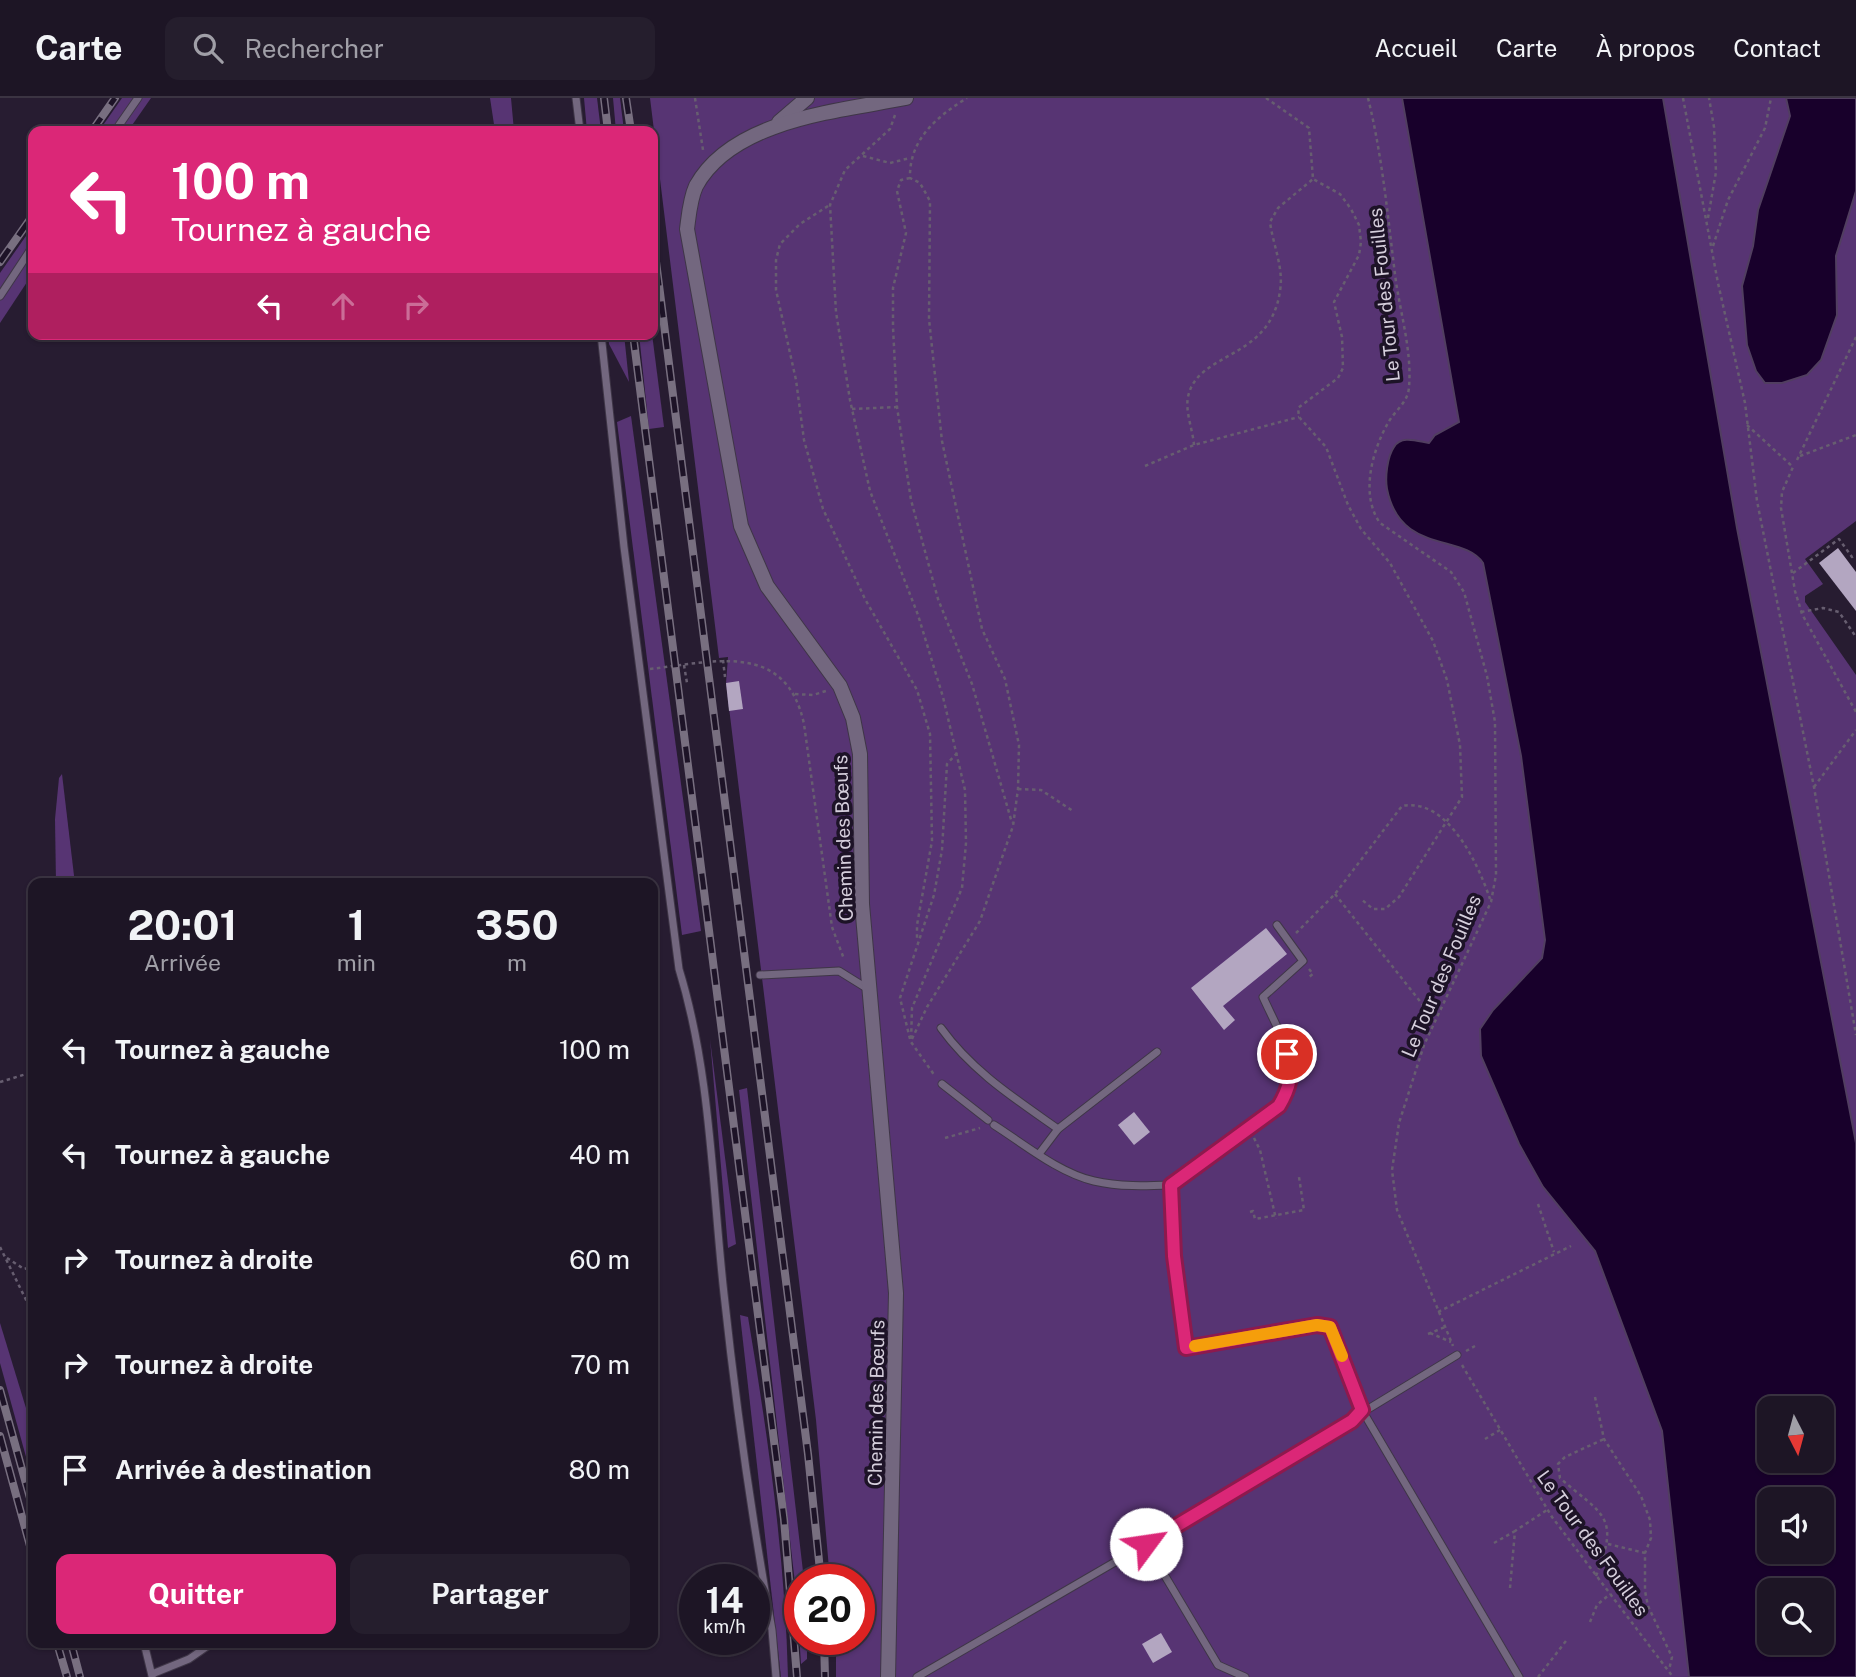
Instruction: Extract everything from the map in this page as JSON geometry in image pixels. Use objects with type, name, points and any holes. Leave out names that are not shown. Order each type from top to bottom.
[{"type":"street","points":[[772,128],[807,98]]},
{"type":"street","name":"Chemin des Bœufs","points":[[888,1677],[896,1293],[862,894],[860,754],[853,718],[840,686],[767,586],[741,526],[688,248],[690,206],[696,187],[706,172],[725,155],[772,128],[903,99]]},
{"type":"lane","points":[[118,126],[138,98]]},
{"type":"lane","points":[[576,98],[579,126]]},
{"type":"lane","points":[[0,296],[28,254]]},
{"type":"lane","points":[[602,340],[629,584],[679,969],[690,1004],[707,1122],[724,1296],[772,1630],[776,1677]]},
{"type":"lane","points":[[942,1084],[991,1122],[1040,1154],[1092,1181],[1125,1186],[1171,1185],[1279,1106],[1287,1092],[1292,1068],[1263,997],[1303,961],[1277,925]]},
{"type":"lane","points":[[760,975],[839,971],[871,984]]},
{"type":"lane","points":[[940,1028],[983,1076],[1058,1129]]},
{"type":"lane","points":[[1040,1154],[1058,1129],[1157,1052]]},
{"type":"lane","points":[[1171,1185],[1174,1256],[1186,1348],[1317,1325],[1330,1327],[1362,1410],[1519,1677]]},
{"type":"lane","points":[[917,1677],[1146,1544],[1352,1421],[1362,1410],[1457,1355]]},
{"type":"lane","points":[[1146,1544],[1218,1665],[1245,1677]]},
{"type":"lane","points":[[145,1648],[152,1676],[189,1659],[205,1648]]},
{"type":"path","points":[[695,98],[706,172]]},
{"type":"path","points":[[910,178],[910,158],[921,135],[967,98]]},
{"type":"path","points":[[1266,98],[1309,128],[1314,179]]},
{"type":"path","name":"Le Tour des Fouilles","points":[[1368,98],[1381,153],[1409,372],[1405,402],[1390,420],[1375,451],[1369,496],[1373,513],[1380,523],[1451,572],[1464,592],[1472,614],[1495,722],[1496,875],[1490,902],[1434,1019],[1399,1124],[1392,1170],[1397,1210],[1457,1355],[1500,1430],[1548,1510],[1673,1677]]},
{"type":"path","points":[[1683,98],[1745,403],[1757,501],[1814,787],[1856,1035]]},
{"type":"path","points":[[1707,221],[1716,172],[1714,127],[1709,98]]},
{"type":"path","points":[[1712,249],[1728,200],[1765,128],[1771,98]]},
{"type":"path","points":[[903,99],[890,129],[845,170],[830,205],[836,312],[852,410],[870,491],[918,615],[965,790],[966,843],[962,888],[912,1008],[911,1042]]},
{"type":"path","points":[[863,156],[890,163],[910,158]]},
{"type":"path","points":[[911,1042],[927,1007],[980,921],[1013,826],[1018,789],[1019,745],[1005,679],[982,629],[966,542],[942,441],[929,319],[930,201],[920,183],[910,178],[901,180],[897,191],[906,233],[893,288],[897,407],[911,500],[938,599],[972,684],[1013,826]]},
{"type":"path","points":[[1314,179],[1340,194],[1351,209],[1359,225],[1360,242],[1359,256],[1344,278],[1334,302],[1342,337],[1343,368],[1338,378],[1306,399],[1298,408],[1299,417],[1326,447],[1348,505],[1361,529],[1390,563],[1433,640],[1447,680],[1462,771],[1462,797],[1399,897],[1385,909],[1373,909],[1361,900]]},
{"type":"path","points":[[1194,445],[1187,398],[1198,377],[1214,363],[1243,350],[1262,333],[1277,309],[1281,288],[1279,260],[1270,222],[1278,208],[1314,179]]},
{"type":"path","points":[[830,205],[800,224],[780,244],[776,260],[776,290],[796,380],[804,440],[823,509],[865,599],[917,690],[930,734],[932,841],[916,925],[918,941]]},
{"type":"path","points":[[1797,460],[1856,337]]},
{"type":"path","points":[[852,410],[897,407]]},
{"type":"path","points":[[1145,466],[1194,445],[1299,417]]},
{"type":"path","points":[[1746,424],[1793,467],[1782,492],[1781,508],[1801,612],[1856,712]]},
{"type":"path","points":[[1800,456],[1856,435]]},
{"type":"path","points":[[1792,574],[1839,539],[1852,557],[1856,555]]},
{"type":"path","points":[[1801,612],[1823,608],[1839,612],[1856,637]]},
{"type":"path","points":[[661,667],[737,659],[754,664],[774,675],[795,694],[804,724],[835,941],[848,965],[871,984]]},
{"type":"path","points":[[723,660],[725,677]]},
{"type":"path","points":[[684,665],[687,683]]},
{"type":"path","points":[[795,694],[813,695],[840,686]]},
{"type":"path","points":[[1814,787],[1856,730]]},
{"type":"path","points":[[942,1084],[911,1042],[900,998],[934,895],[942,850],[947,764],[957,753]]},
{"type":"path","points":[[1018,789],[1041,790],[1073,811]]},
{"type":"path","points":[[1293,936],[1335,894],[1402,806],[1425,806],[1446,821],[1475,863],[1490,902]]},
{"type":"path","points":[[1335,894],[1434,1019]]},
{"type":"path","points":[[0,1082],[28,1074]]},
{"type":"path","points":[[945,1138],[991,1122]]},
{"type":"path","points":[[1249,1128],[1260,1150],[1276,1217]]},
{"type":"path","points":[[1250,1212],[1253,1211],[1255,1219],[1304,1210],[1299,1177]]},
{"type":"path","points":[[1538,1204],[1554,1252]]},
{"type":"path","points":[[1438,1311],[1571,1246]]},
{"type":"path","points":[[0,1247],[28,1304]]},
{"type":"path","points":[[5,1256],[23,1269],[28,1268]]},
{"type":"path","points":[[1445,1327],[1429,1333],[1451,1342]]},
{"type":"path","points":[[1595,1397],[1604,1439],[1641,1496],[1650,1520],[1651,1538],[1644,1553],[1648,1606],[1672,1657],[1669,1670]]},
{"type":"path","points":[[1485,1439],[1500,1430]]},
{"type":"path","points":[[1596,1576],[1608,1545],[1605,1519],[1595,1505],[1560,1478],[1558,1464],[1565,1457],[1604,1439]]},
{"type":"path","points":[[1494,1543],[1548,1510]]},
{"type":"path","points":[[1510,1588],[1515,1531]]},
{"type":"path","points":[[1608,1545],[1644,1553]]},
{"type":"path","points":[[1590,1622],[1597,1605],[1610,1594]]},
{"type":"path","points":[[1538,1677],[1566,1641]]},
{"type":"shaded area","points":[[122,98],[151,98],[131,126],[102,126]]},
{"type":"shaded area","points":[[490,98],[511,98],[514,126],[494,126]]},
{"type":"shaded area","points":[[584,98],[597,98],[600,126],[587,126]]},
{"type":"shaded area","points":[[613,98],[620,98],[623,126],[616,126]]},
{"type":"shaded area","points":[[650,98],[1856,98],[1856,521],[1805,559],[1823,584],[1805,596],[1805,602],[1856,675],[1856,1677],[836,1677],[836,1655],[875,1655],[875,1564],[829,1564],[816,1420],[726,683],[728,657],[719,658],[658,163],[658,126],[653,126]]},
{"type":"shaded area","points":[[1402,98],[1663,98],[1737,528],[1856,1143],[1856,1677],[1689,1677],[1662,1431],[1595,1251],[1543,1187],[1519,1144],[1481,1056],[1480,1029],[1493,1010],[1542,958],[1545,940],[1521,756],[1483,563],[1474,554],[1418,534],[1405,524],[1394,510],[1387,489],[1388,462],[1397,443],[1410,440],[1429,443],[1435,435],[1459,422]]},
{"type":"shaded area","points":[[1786,98],[1856,98],[1856,191],[1836,256],[1837,315],[1821,360],[1807,375],[1782,383],[1765,383],[1756,371],[1747,345],[1742,286],[1753,246],[1758,210],[1790,116]]},
{"type":"shaded area","points":[[28,233],[28,281],[0,323],[0,273]]},
{"type":"shaded area","points":[[609,340],[625,340],[629,382]]},
{"type":"shaded area","points":[[640,340],[653,340],[664,427],[649,429]]},
{"type":"shaded area","points":[[631,416],[701,931],[682,935],[617,422]]},
{"type":"shaded area","points":[[62,774],[74,878],[56,878],[55,819],[59,778]]},
{"type":"shaded area","points":[[710,1039],[736,1244],[728,1248]]},
{"type":"shaded area","points":[[747,1088],[802,1564],[793,1564],[739,1090]]},
{"type":"shaded area","points":[[740,1315],[748,1317],[769,1452],[783,1587],[784,1655],[787,1655],[788,1677],[781,1677]]},
{"type":"shaded area","points":[[0,1323],[28,1415],[28,1464],[0,1363]]},
{"type":"shaded area","points":[[800,1655],[807,1655],[807,1659],[801,1664]]},
{"type":"building","points":[[1838,548],[1856,572],[1856,611],[1819,563]]},
{"type":"building","points":[[739,681],[743,709],[729,711],[726,683]]},
{"type":"building","points":[[1266,928],[1287,954],[1223,1006],[1235,1020],[1224,1030],[1191,988]]},
{"type":"building","points":[[1134,1112],[1150,1132],[1134,1145],[1118,1125]]},
{"type":"building","points":[[1161,1633],[1172,1652],[1153,1663],[1142,1644]]},
{"type":"railway","points":[[95,126],[115,98]]},
{"type":"railway","points":[[604,98],[607,126]]},
{"type":"railway","points":[[626,98],[630,126]]},
{"type":"railway","points":[[0,262],[28,222]]},
{"type":"railway","points":[[658,277],[808,1454],[819,1564]]},
{"type":"railway","points":[[634,340],[784,1519],[797,1677]]},
{"type":"railway","points":[[0,1390],[28,1491]]},
{"type":"railway","points":[[0,1436],[28,1539]]},
{"type":"railway","points":[[58,1648],[67,1677]]},
{"type":"railway","points":[[72,1648],[80,1677]]},
{"type":"railway","points":[[824,1655],[825,1677]]},
{"type":"slow traffic","points":[[1195,1346],[1317,1325],[1330,1327],[1342,1356]]},
{"type":"route","points":[[1146,1544],[1352,1421],[1362,1410],[1330,1327],[1317,1325],[1186,1348],[1174,1256],[1171,1185],[1279,1106],[1287,1092],[1292,1068],[1287,1054]]}]
